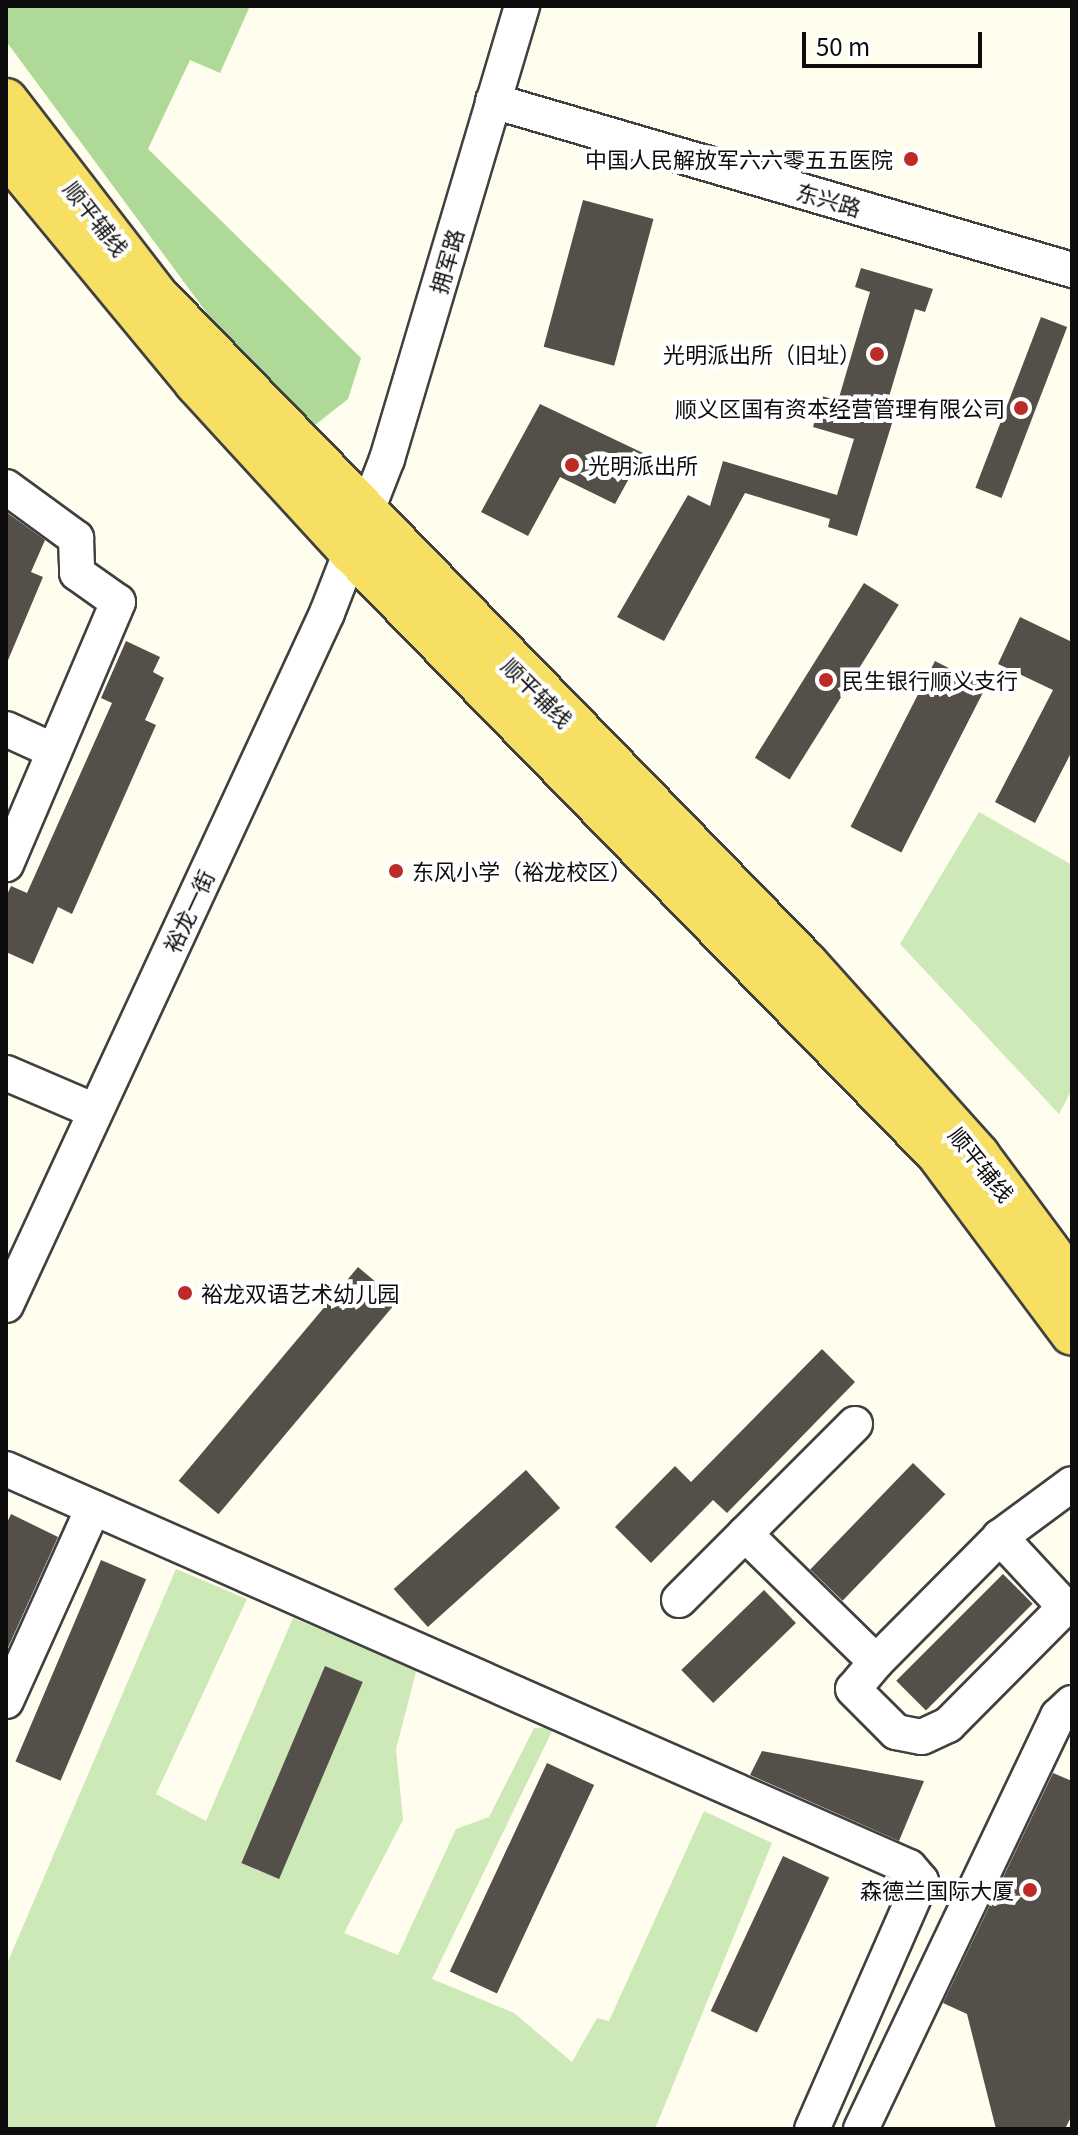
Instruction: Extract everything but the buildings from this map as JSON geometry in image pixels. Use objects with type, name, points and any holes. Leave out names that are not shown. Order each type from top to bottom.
[{"type":"main road","name":"顺平辅线","points":[[6,100],[157,296],[358,533],[938,1154],[1072,1334]]},
{"type":"main road","name":"顺平辅线","points":[[6,153],[196,383],[358,533],[806,963],[978,1155],[1072,1282]]},
{"type":"street","name":"拥军路","points":[[358,533],[522,6]]},
{"type":"street","name":"东兴路","points":[[493,101],[1072,270]]},
{"type":"street","points":[[6,487],[76,538],[77,573],[118,602],[6,864]]},
{"type":"street","name":"裕龙一街","points":[[6,1305],[358,533]]},
{"type":"street","points":[[6,729],[54,751]]},
{"type":"street","points":[[6,1073],[95,1111]]},
{"type":"street","points":[[679,1600],[855,1424]]},
{"type":"street","points":[[6,1469],[909,1867],[921,1881],[812,2129]]},
{"type":"street","points":[[1000,1537],[1065,1607],[959,1715],[922,1737],[896,1732],[853,1689],[1000,1537],[1072,1484]]},
{"type":"street","points":[[6,1701],[93,1508]]},
{"type":"street","points":[[745,1534],[876,1662]]},
{"type":"street","points":[[861,2129],[1058,1716],[1072,1703]]},
{"type":"green space","points":[[6,6],[250,6],[220,73],[190,60],[148,149],[361,358],[348,399],[315,425],[212,320],[6,41]]},
{"type":"green space","points":[[979,812],[1072,865],[1072,1089],[1059,1114],[900,944]]},
{"type":"green space","points":[[176,1569],[247,1599],[156,1794],[206,1821],[293,1618],[417,1668],[396,1749],[403,1820],[344,1933],[398,1955],[456,1829],[489,1817],[534,1728],[554,1727],[432,1979],[514,2013],[572,2062],[597,2018],[609,2021],[704,1811],[772,1843],[655,2129],[6,2129],[6,1966]]},
{"type":"place","name":"中国人民解放军六六零五五医院","points":[[911,159]]},
{"type":"place","name":"光明派出所（旧址）","points":[[877,354]]},
{"type":"place","name":"顺义区国有资本经营管理有限公司","points":[[1021,408]]},
{"type":"place","name":"光明派出所","points":[[572,465]]},
{"type":"place","name":"民生银行顺义支行","points":[[826,680]]},
{"type":"place","name":"东风小学（裕龙校区）","points":[[396,871]]},
{"type":"place","name":"裕龙双语艺术幼儿园","points":[[185,1293]]},
{"type":"place","name":"森德兰国际大厦","points":[[1030,1890]]}]
